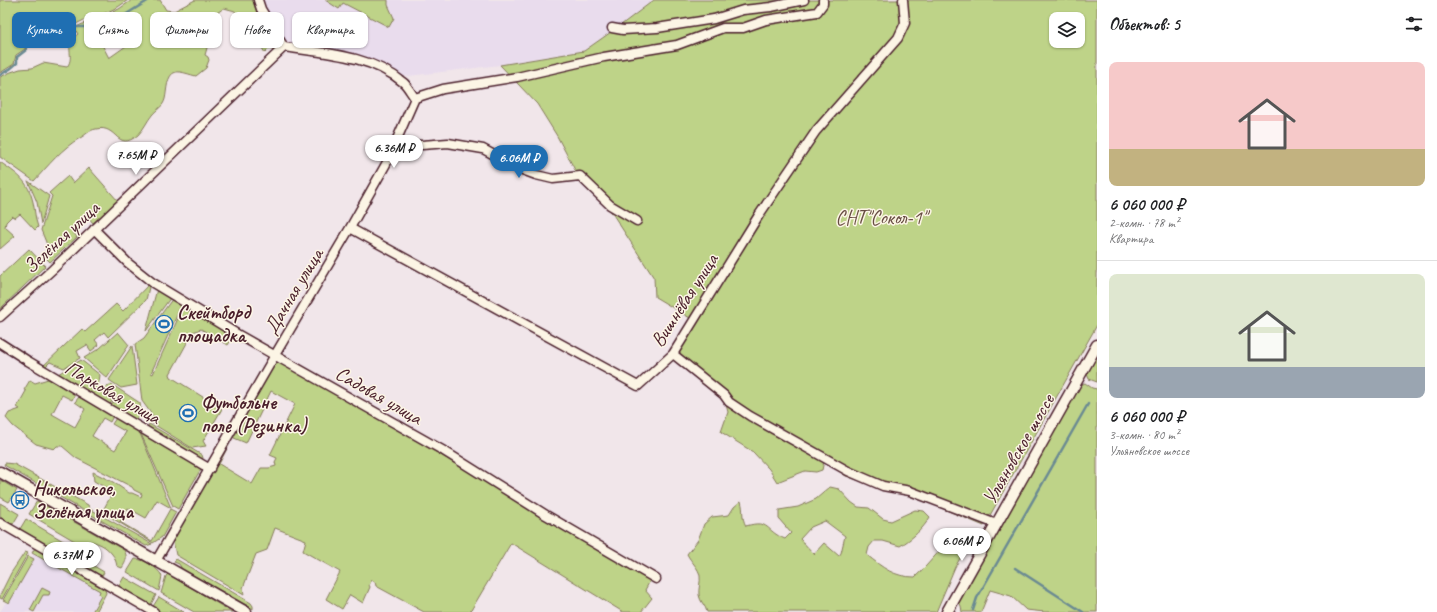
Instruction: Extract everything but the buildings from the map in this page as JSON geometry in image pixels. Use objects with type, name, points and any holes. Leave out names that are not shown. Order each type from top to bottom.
[{"type":"main road","name":"Ульяновское шоссе","points":[[947,612],[1097,345]]},
{"type":"main road","points":[[0,472],[246,612]]},
{"type":"street","points":[[258,0],[263,12]]},
{"type":"street","points":[[612,28],[633,30],[714,20],[743,10],[771,7],[804,0]]},
{"type":"street","points":[[284,47],[357,59],[390,73],[405,84],[415,98],[442,89],[517,77],[604,57],[677,44],[723,28],[743,28],[766,20],[817,12],[823,4],[823,0]]},
{"type":"street","name":"Вишнёвая улица","points":[[350,228],[638,386],[672,354],[759,215],[816,131],[898,38],[905,23],[903,0]]},
{"type":"street","name":"Зелёная улица","points":[[0,317],[283,48]]},
{"type":"street","name":"Дачная улица","points":[[156,561],[386,164],[415,98]]},
{"type":"street","points":[[396,144],[422,145],[448,143],[483,149],[520,169],[536,175],[553,179],[580,176],[610,205],[636,221]]},
{"type":"street","name":"Садовая улица","points":[[94,229],[128,263],[153,283],[275,355],[444,451],[546,515],[656,578]]},
{"type":"street","name":"Парковая улица","points":[[0,343],[210,469]]},
{"type":"street","points":[[672,354],[724,395],[734,406],[848,471],[883,486],[910,491],[996,524]]},
{"type":"street","points":[[0,522],[154,612]]},
{"type":"shaded area","points":[[262,0],[325,0],[339,8],[342,3],[360,12],[292,12],[292,46],[286,44],[284,41],[284,12],[267,12]]},
{"type":"shaded area","points":[[388,0],[654,0],[584,51],[500,65],[400,77],[393,72],[301,48],[368,48],[368,16],[389,26],[394,18],[387,5]]},
{"type":"shaded area","points":[[35,552],[106,593],[96,612],[0,612]]},
{"type":"green space","points":[[0,0],[128,0],[107,12],[84,12],[84,20],[76,24],[76,12],[12,12],[12,48],[25,48],[16,55],[14,64],[0,73]]},
{"type":"green space","points":[[132,0],[160,0],[166,10],[174,11],[195,0],[253,0],[257,12],[236,12],[224,8],[218,12],[150,12],[150,48],[207,48],[205,55],[209,60],[206,68],[196,76],[181,72],[173,73],[170,76],[163,104],[152,115],[138,135],[131,140],[121,140],[109,130],[91,130],[61,152],[34,181],[0,157],[0,77],[20,69],[32,68],[43,63],[67,67],[70,58],[70,48],[76,48],[76,36],[78,34],[76,27],[84,23],[84,48],[104,48],[109,58],[123,48],[142,48],[142,12],[112,12]]},
{"type":"green space","points":[[325,0],[388,0],[388,5],[394,18],[389,27],[368,16],[368,12],[360,12],[343,3],[339,9]]},
{"type":"green space","name":"СНТ\"Сокол-1\"","points":[[654,0],[1097,0],[1097,325],[984,526],[901,491],[883,489],[846,476],[824,461],[822,470],[816,472],[805,471],[777,482],[769,469],[753,452],[721,432],[728,412],[723,394],[670,352],[690,318],[655,297],[654,278],[599,193],[575,170],[557,136],[537,104],[500,65],[584,51]]},
{"type":"green space","points":[[262,48],[270,48],[265,53]]},
{"type":"green space","points":[[270,48],[276,48],[274,52]]},
{"type":"green space","points":[[0,162],[17,174],[28,188],[31,194],[38,227],[35,230],[20,214],[15,218],[12,216],[6,222],[5,227],[15,236],[0,249]]},
{"type":"green space","points":[[89,168],[118,201],[93,223],[88,217],[72,231],[77,237],[50,262],[44,256],[48,247],[41,230],[52,196],[49,193],[68,176],[73,183]]},
{"type":"green space","points":[[28,181],[49,196],[41,224],[37,202]]},
{"type":"green space","points":[[29,249],[45,266],[0,309],[0,276]]},
{"type":"green space","points":[[150,283],[146,300],[108,337],[104,332],[95,340],[99,345],[91,351],[87,345],[77,351],[80,358],[64,368],[50,362],[44,368],[42,367],[82,329],[85,332],[116,304],[123,311]]},
{"type":"green space","points":[[157,289],[171,297],[146,331]]},
{"type":"green space","points":[[173,298],[182,304],[151,373],[153,374],[184,305],[234,335],[228,345],[201,329],[193,332],[170,374],[171,377],[222,409],[203,441],[206,446],[192,448],[150,422],[153,416],[142,401],[135,344],[144,338]]},
{"type":"green space","points":[[118,332],[129,345],[107,378],[84,358],[100,348]]},
{"type":"green space","points":[[132,346],[137,385],[121,388],[109,380]]},
{"type":"green space","points":[[1097,356],[1097,382],[1089,379],[1087,374]]},
{"type":"green space","points":[[276,358],[651,579],[645,590],[652,598],[641,612],[623,612],[511,543],[470,612],[424,612],[376,586],[375,582],[372,580],[363,603],[350,595],[342,609],[326,599],[340,572],[303,551],[306,540],[275,528],[267,550],[256,554],[243,588],[244,595],[176,555],[173,541],[175,535],[229,443],[219,464],[252,484],[261,468],[276,466],[275,462],[277,458],[270,455],[295,404],[271,391],[246,443],[234,438],[233,434]]},
{"type":"green space","points":[[81,360],[100,375],[98,388],[104,389],[111,384],[140,403],[141,411],[135,421],[110,407],[113,402],[116,403],[118,400],[112,396],[110,399],[112,401],[109,406],[58,374]]},
{"type":"green space","points":[[48,379],[75,394],[72,400],[62,395],[52,414],[75,427],[85,409],[75,402],[79,397],[113,416],[110,422],[103,418],[92,436],[115,450],[126,432],[112,424],[116,418],[139,431],[171,508],[157,500],[146,518],[128,508],[120,522],[152,541],[170,509],[176,512],[162,537],[153,543],[102,512],[113,492],[94,481],[93,472],[113,482],[129,493],[141,497],[142,494],[134,490],[132,487],[76,458],[62,446],[57,446],[54,449],[36,444],[13,426],[6,418],[9,413],[20,409],[17,407],[30,380],[35,383]]},
{"type":"green space","points":[[1085,383],[1092,388],[1097,389],[1097,612],[1045,612],[1026,610],[1011,596],[990,590],[981,612],[962,612],[959,602],[1079,386]]},
{"type":"green space","points":[[149,424],[202,455],[202,460],[147,428]]},
{"type":"green space","points":[[142,432],[202,467],[178,509],[173,506],[141,434]]},
{"type":"green space","points":[[5,463],[14,464],[88,505],[90,509],[152,544],[146,546],[4,465]]},
{"type":"green space","points":[[0,480],[17,490],[9,502],[0,497]]},
{"type":"green space","points":[[830,487],[839,489],[858,507],[869,508],[883,519],[891,521],[915,510],[924,511],[930,517],[921,530],[913,537],[900,546],[883,541],[874,541],[869,547],[867,555],[889,571],[908,577],[915,577],[950,541],[957,536],[964,532],[970,537],[968,545],[955,567],[936,612],[707,612],[699,595],[699,573],[687,554],[698,540],[704,524],[712,517],[729,515],[734,507],[741,501],[746,526],[754,524],[764,525],[785,539],[791,533],[779,519],[779,510],[798,507],[816,499]],"holes":[[[825,521],[845,536],[839,556],[824,543],[814,554],[800,539],[811,527]]]},
{"type":"green space","points":[[37,501],[124,550],[126,559],[122,568],[117,566],[113,555],[105,547],[87,541],[78,543],[29,514]]},
{"type":"green space","points":[[0,503],[19,514],[13,524],[0,517]]},
{"type":"green space","points":[[26,519],[75,548],[72,553],[104,572],[102,576],[20,529]]},
{"type":"green space","points":[[35,548],[105,590],[106,593],[96,612],[92,612],[101,596],[99,594],[100,591],[32,553]]},
{"type":"green space","points":[[25,552],[28,553],[2,599],[0,598],[0,595],[11,573]]},
{"type":"green space","points":[[28,556],[34,559],[9,603],[3,600]]},
{"type":"green space","points":[[135,559],[146,562],[160,573],[162,576],[159,591],[127,572]]},
{"type":"green space","points":[[176,559],[251,603],[253,609],[182,569],[179,564],[174,562]]},
{"type":"green space","points":[[168,574],[232,612],[194,612],[161,593]]},
{"type":"green space","points":[[124,577],[156,595],[150,606],[120,589],[119,586]]},
{"type":"green space","points":[[42,588],[50,592],[49,595],[43,595],[34,612],[30,610]]},
{"type":"green space","points":[[159,597],[184,612],[160,612],[152,608]]},
{"type":"waterway","points":[[0,75],[17,63],[17,57],[26,50],[28,45],[70,23],[74,27],[90,27],[96,33],[149,0]]},
{"type":"waterway","points":[[973,610],[977,598],[1088,404]]},
{"type":"waterway","points":[[1015,568],[1083,612]]},
{"type":"place","name":"Скейтборд площадка","points":[[164,324]]},
{"type":"place","name":"Футбольне поле (Резинка)","points":[[188,413]]},
{"type":"place","name":"Никольское, Зелёная улица","points":[[20,500]]}]
